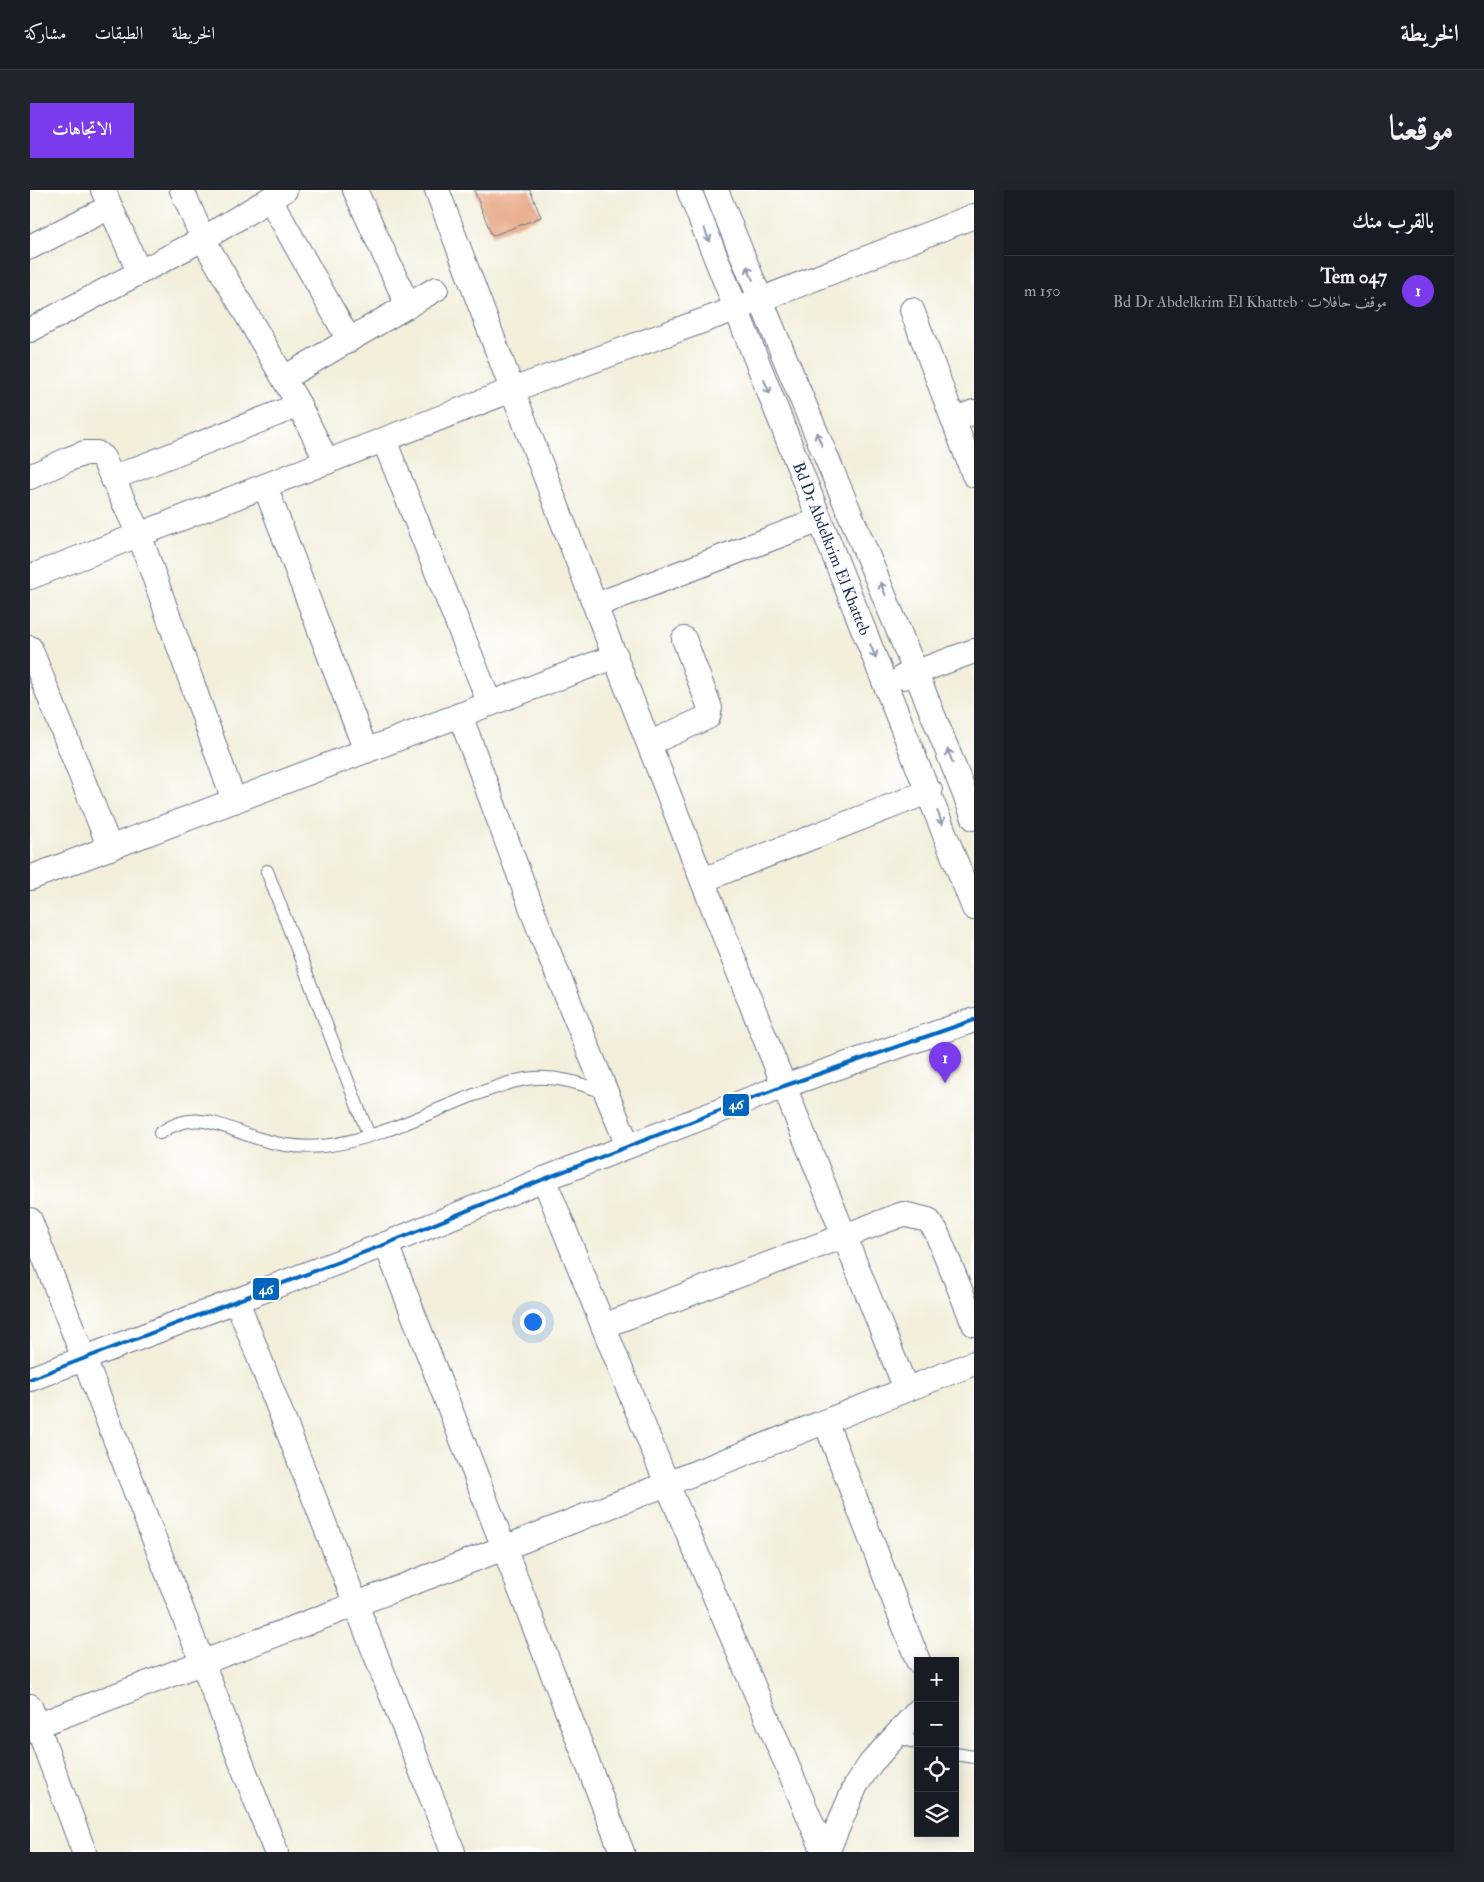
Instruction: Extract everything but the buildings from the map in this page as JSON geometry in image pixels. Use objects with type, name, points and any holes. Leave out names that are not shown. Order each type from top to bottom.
[{"type":"street","points":[[182,190],[203,239],[284,378],[327,462]]},
{"type":"street","points":[[354,190],[408,306]]},
{"type":"street","points":[[437,190],[512,390],[703,880],[906,1390]]},
{"type":"street","name":"Bd Dr Abdelkrim El Khatteb","points":[[689,190],[930,791],[974,908]]},
{"type":"street","points":[[716,190],[760,300],[917,671],[974,818]]},
{"type":"street","points":[[30,330],[203,239],[277,194],[349,340]]},
{"type":"street","points":[[30,247],[106,198],[138,272]]},
{"type":"street","points":[[30,577],[512,390],[760,300],[974,216]]},
{"type":"street","points":[[284,378],[436,289]]},
{"type":"street","points":[[912,310],[964,416],[974,475]]},
{"type":"street","points":[[113,478],[299,405]]},
{"type":"street","points":[[384,440],[490,704]]},
{"type":"street","points":[[30,477],[85,454],[97,453],[103,458],[139,534],[234,801]]},
{"type":"street","points":[[265,486],[366,751]]},
{"type":"street","points":[[596,605],[820,520]]},
{"type":"street","points":[[650,743],[708,717],[710,708],[684,639]]},
{"type":"street","points":[[30,648],[110,848]]},
{"type":"street","points":[[887,683],[974,651]]},
{"type":"street","points":[[30,878],[616,656]]},
{"type":"street","points":[[460,715],[542,936],[628,1146]]},
{"type":"street","points":[[703,880],[930,791]]},
{"type":"street","points":[[30,1379],[386,1244],[544,1179],[784,1086],[974,1020]]},
{"type":"street","points":[[544,1179],[667,1484],[825,1852]]},
{"type":"street","points":[[603,1326],[903,1214],[928,1220],[936,1230],[974,1324]]},
{"type":"street","points":[[30,1220],[85,1357],[276,1852]]},
{"type":"street","points":[[386,1244],[622,1852]]},
{"type":"street","points":[[237,1301],[453,1852]]},
{"type":"street","points":[[84,1852],[33,1720],[203,1662],[504,1548],[826,1423],[974,1363]]},
{"type":"street","points":[[826,1423],[916,1657]]},
{"type":"street","points":[[825,1852],[856,1785],[871,1764],[907,1740],[914,1721]]},
{"type":"lane","points":[[267,871],[369,1136]]},
{"type":"lane","points":[[160,1133],[172,1124],[189,1120],[221,1124],[258,1139],[299,1148],[333,1145],[369,1136],[513,1081],[547,1078],[576,1082],[606,1093]]},
{"type":"lane","points":[[959,1755],[974,1757]]},
{"type":"transit line","name":"46","points":[[30,1379],[386,1244],[544,1179],[784,1086],[974,1020]]},
{"type":"place","name":"Tem 047","points":[[945,1083]]}]
